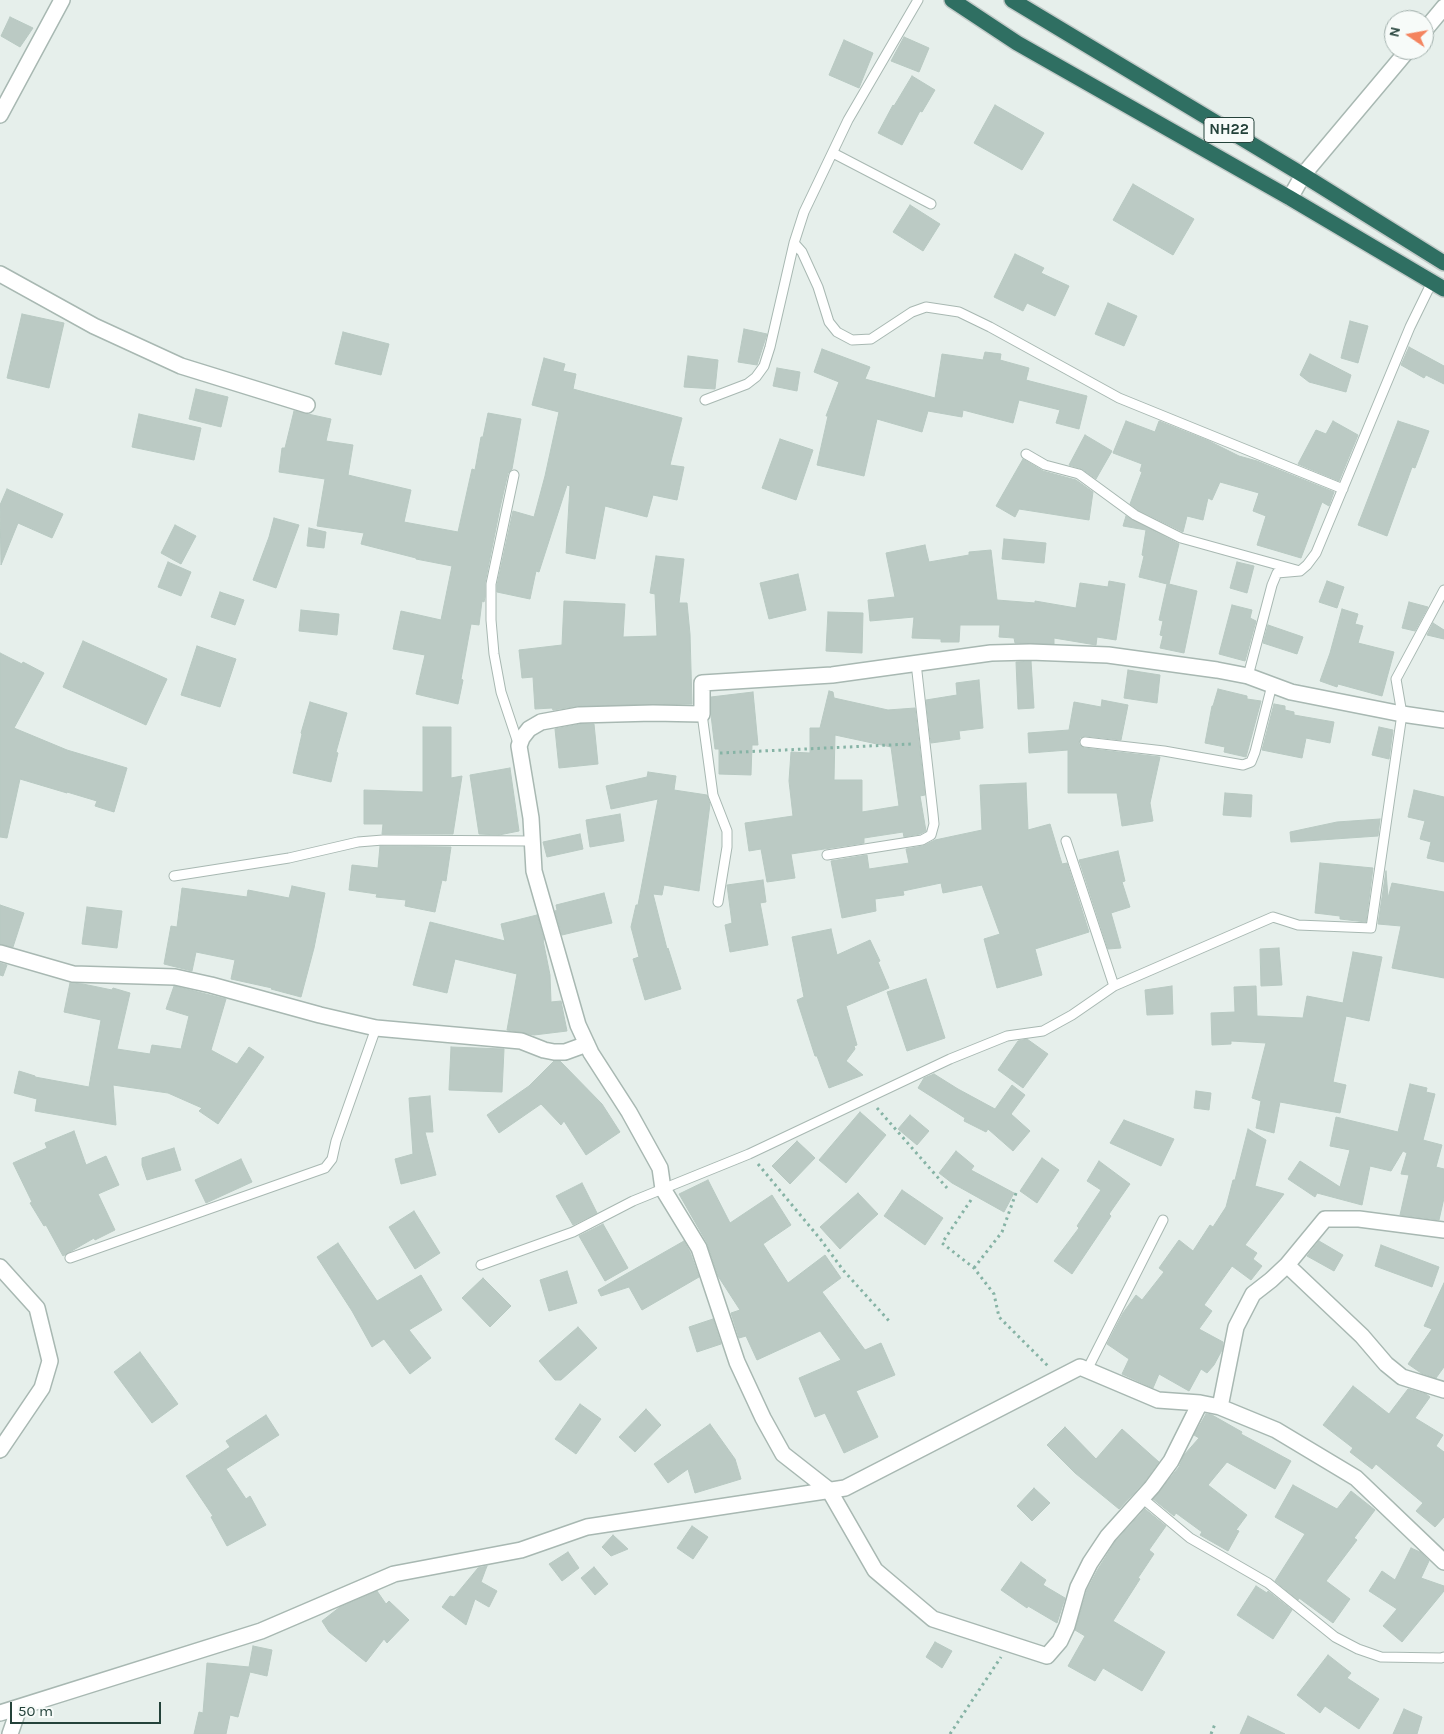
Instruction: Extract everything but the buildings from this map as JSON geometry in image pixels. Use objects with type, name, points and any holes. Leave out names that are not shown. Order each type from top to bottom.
[{"type":"highway","name":"NH22","points":[[952,0],[1017,43],[1290,198],[1438,285]]},
{"type":"highway","name":"NH22","points":[[1012,0],[1303,175],[1444,263]]},
{"type":"street","points":[[0,114],[62,0]]},
{"type":"street","points":[[1434,19],[1444,7]]},
{"type":"street","points":[[1290,198],[1303,175],[1400,60]]},
{"type":"street","points":[[0,274],[94,326],[181,366],[307,405]]},
{"type":"street","points":[[1200,1404],[1171,1461],[1142,1498],[1108,1536],[1090,1563],[1078,1587],[1067,1626],[1060,1641],[1046,1656],[933,1620],[875,1570],[829,1490],[783,1454],[763,1418],[737,1362],[699,1248],[663,1189],[660,1168],[629,1112],[587,1044],[578,1025],[534,871],[531,818],[520,746],[522,738],[529,729],[541,722],[580,715],[702,714],[702,683],[832,675],[991,653],[1030,652],[1108,655],[1217,670],[1248,676],[1291,692],[1402,714],[1444,720]]},
{"type":"street","points":[[0,953],[73,974],[175,978],[376,1028],[521,1041],[544,1050],[559,1052],[565,1052],[587,1044]]},
{"type":"street","points":[[1220,1407],[1236,1327],[1252,1294],[1272,1280],[1288,1265],[1325,1219],[1359,1219],[1444,1230]]},
{"type":"street","points":[[1288,1265],[1402,1377],[1444,1390]]},
{"type":"street","points":[[0,1267],[37,1308],[50,1361],[42,1388],[0,1450]]},
{"type":"street","points":[[0,1714],[261,1631],[394,1574],[520,1550],[587,1527],[844,1488],[1080,1367],[1158,1400],[1220,1407],[1276,1430],[1356,1478],[1442,1556]]},
{"type":"street","points":[[10,1734],[19,1708]]},
{"type":"lane","points":[[705,400],[748,384],[764,366],[794,244],[804,212],[848,120],[918,0]]},
{"type":"lane","points":[[833,153],[931,204]]},
{"type":"lane","points":[[794,244],[802,252],[818,287],[829,322],[837,332],[852,340],[871,338],[912,312],[926,307],[959,312],[1119,398],[1343,489]]},
{"type":"lane","points":[[1248,676],[1272,585],[1277,573],[1300,571],[1316,553],[1410,327],[1438,285]]},
{"type":"lane","points":[[1026,454],[1045,465],[1079,474],[1135,515],[1181,538],[1300,571]]},
{"type":"lane","points":[[514,475],[491,584],[491,620],[494,654],[501,692],[520,746]]},
{"type":"lane","points":[[480,1265],[573,1232],[633,1201],[749,1154],[950,1059],[1007,1036],[1043,1031],[1072,1016],[1114,986],[1273,917],[1298,925],[1371,928],[1402,714],[1396,679],[1444,590]]},
{"type":"lane","points":[[827,855],[922,840],[931,835],[934,824],[916,663]]},
{"type":"lane","points":[[1085,742],[1164,751],[1243,765],[1251,762],[1255,752],[1272,685]]},
{"type":"lane","points":[[702,714],[713,795],[727,831],[727,847],[718,902]]},
{"type":"lane","points":[[174,876],[289,858],[358,842],[383,840],[532,841]]},
{"type":"lane","points":[[1066,840],[1114,986]]},
{"type":"lane","points":[[70,1258],[324,1168],[332,1159],[336,1141],[376,1028]]},
{"type":"lane","points":[[1087,1370],[1163,1220]]},
{"type":"lane","points":[[1142,1498],[1190,1538],[1268,1583],[1335,1636],[1358,1649],[1381,1657],[1444,1657]]},
{"type":"path","points":[[712,753],[925,743]]},
{"type":"path","points":[[868,1098],[947,1188]]},
{"type":"path","points":[[749,1154],[821,1240],[843,1270],[890,1322]]},
{"type":"path","points":[[974,1268],[1002,1232],[1016,1193]]},
{"type":"path","points":[[971,1200],[942,1243],[974,1268],[994,1294],[999,1317],[1059,1377]]},
{"type":"path","points":[[950,1734],[1010,1644]]},
{"type":"path","points":[[1211,1734],[1215,1724]]}]
